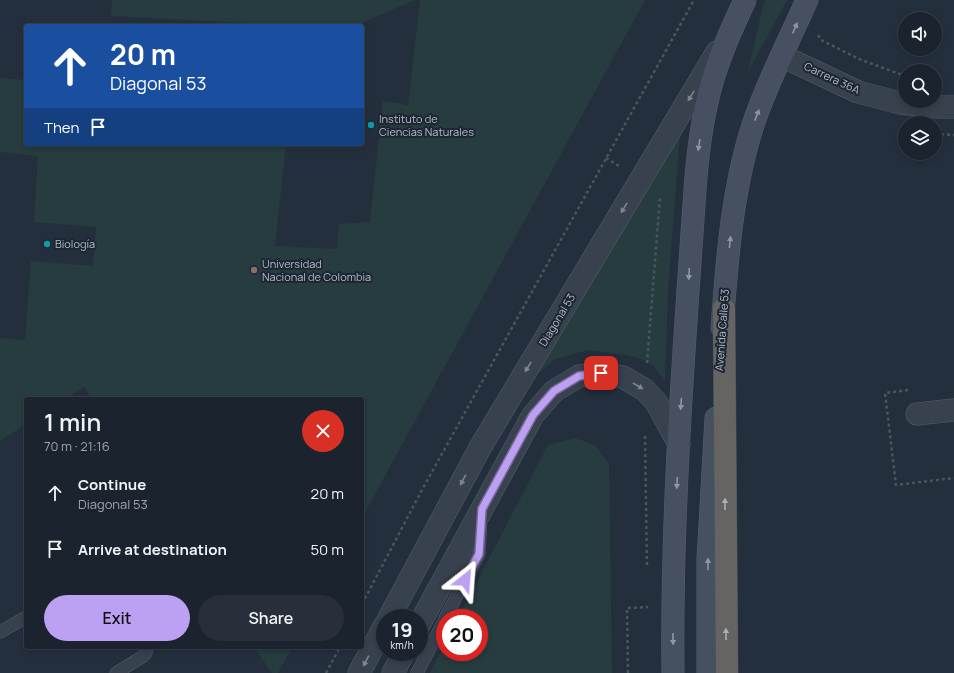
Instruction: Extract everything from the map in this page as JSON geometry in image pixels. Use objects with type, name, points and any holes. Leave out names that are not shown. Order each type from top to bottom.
[{"type":"highway","points":[[724,309],[727,673]]},
{"type":"main road","points":[[673,673],[672,605],[679,444],[695,190],[699,149],[706,106],[716,72],[732,27],[745,0]]},
{"type":"main road","name":"Avenida Calle 53","points":[[708,673],[707,603],[710,502],[730,238],[737,190],[753,125],[766,90],[807,0]]},
{"type":"street","name":"Diagonal 53","points":[[394,609],[481,446],[732,27]]},
{"type":"street","name":"Carrera 36A","points":[[782,56],[858,92],[900,103],[937,107],[954,107]]},
{"type":"street","points":[[435,620],[482,509],[533,415],[554,391],[579,376],[601,373],[623,377],[644,390],[656,402],[679,444]]},
{"type":"street","points":[[917,414],[954,410]]},
{"type":"street","points":[[359,673],[376,642]]},
{"type":"street","points":[[393,673],[399,661]]},
{"type":"lane","points":[[0,632],[24,618]]},
{"type":"lane","points":[[417,673],[435,620]]},
{"type":"lane","points":[[116,673],[142,657],[146,653],[147,649]]},
{"type":"path","points":[[364,600],[423,488],[694,0]]},
{"type":"path","points":[[816,31],[821,40],[859,59],[898,73]]},
{"type":"path","points":[[942,134],[954,135]]},
{"type":"path","points":[[628,673],[627,608],[648,607]]},
{"type":"path","points":[[326,673],[339,649]]},
{"type":"green space","points":[[112,0],[415,0],[359,24],[265,24],[111,16]]},
{"type":"green space","name":"Universidad Nacional de Colombia","points":[[420,0],[645,0],[364,514],[364,397],[91,397],[84,387],[68,397],[24,397],[24,425],[0,441],[0,338],[25,340],[31,261],[93,266],[96,227],[34,222],[38,156],[0,152],[0,78],[24,80],[24,146],[286,146],[275,246],[337,249],[339,224],[370,222],[383,101],[408,105]]},
{"type":"green space","points":[[766,0],[787,0],[748,72],[763,5]]},
{"type":"green space","points":[[680,134],[668,291],[665,382],[653,365],[641,359],[626,355],[588,350],[555,359],[525,385]]},
{"type":"green space","points":[[576,438],[596,446],[609,464],[612,673],[430,673],[436,661],[488,661],[488,609],[463,609],[548,445]]},
{"type":"green space","points":[[255,649],[291,649],[278,673],[272,673]]},
{"type":"place","name":"Instituto de Ciencias Naturales","points":[[371,125]]},
{"type":"place","name":"Biología","points":[[47,244]]},
{"type":"place","name":"Universidad Nacional de Colombia","points":[[254,270]]},
{"type":"route","points":[[465,580],[479,554],[482,509],[533,415],[554,391],[579,376],[601,373]]}]
